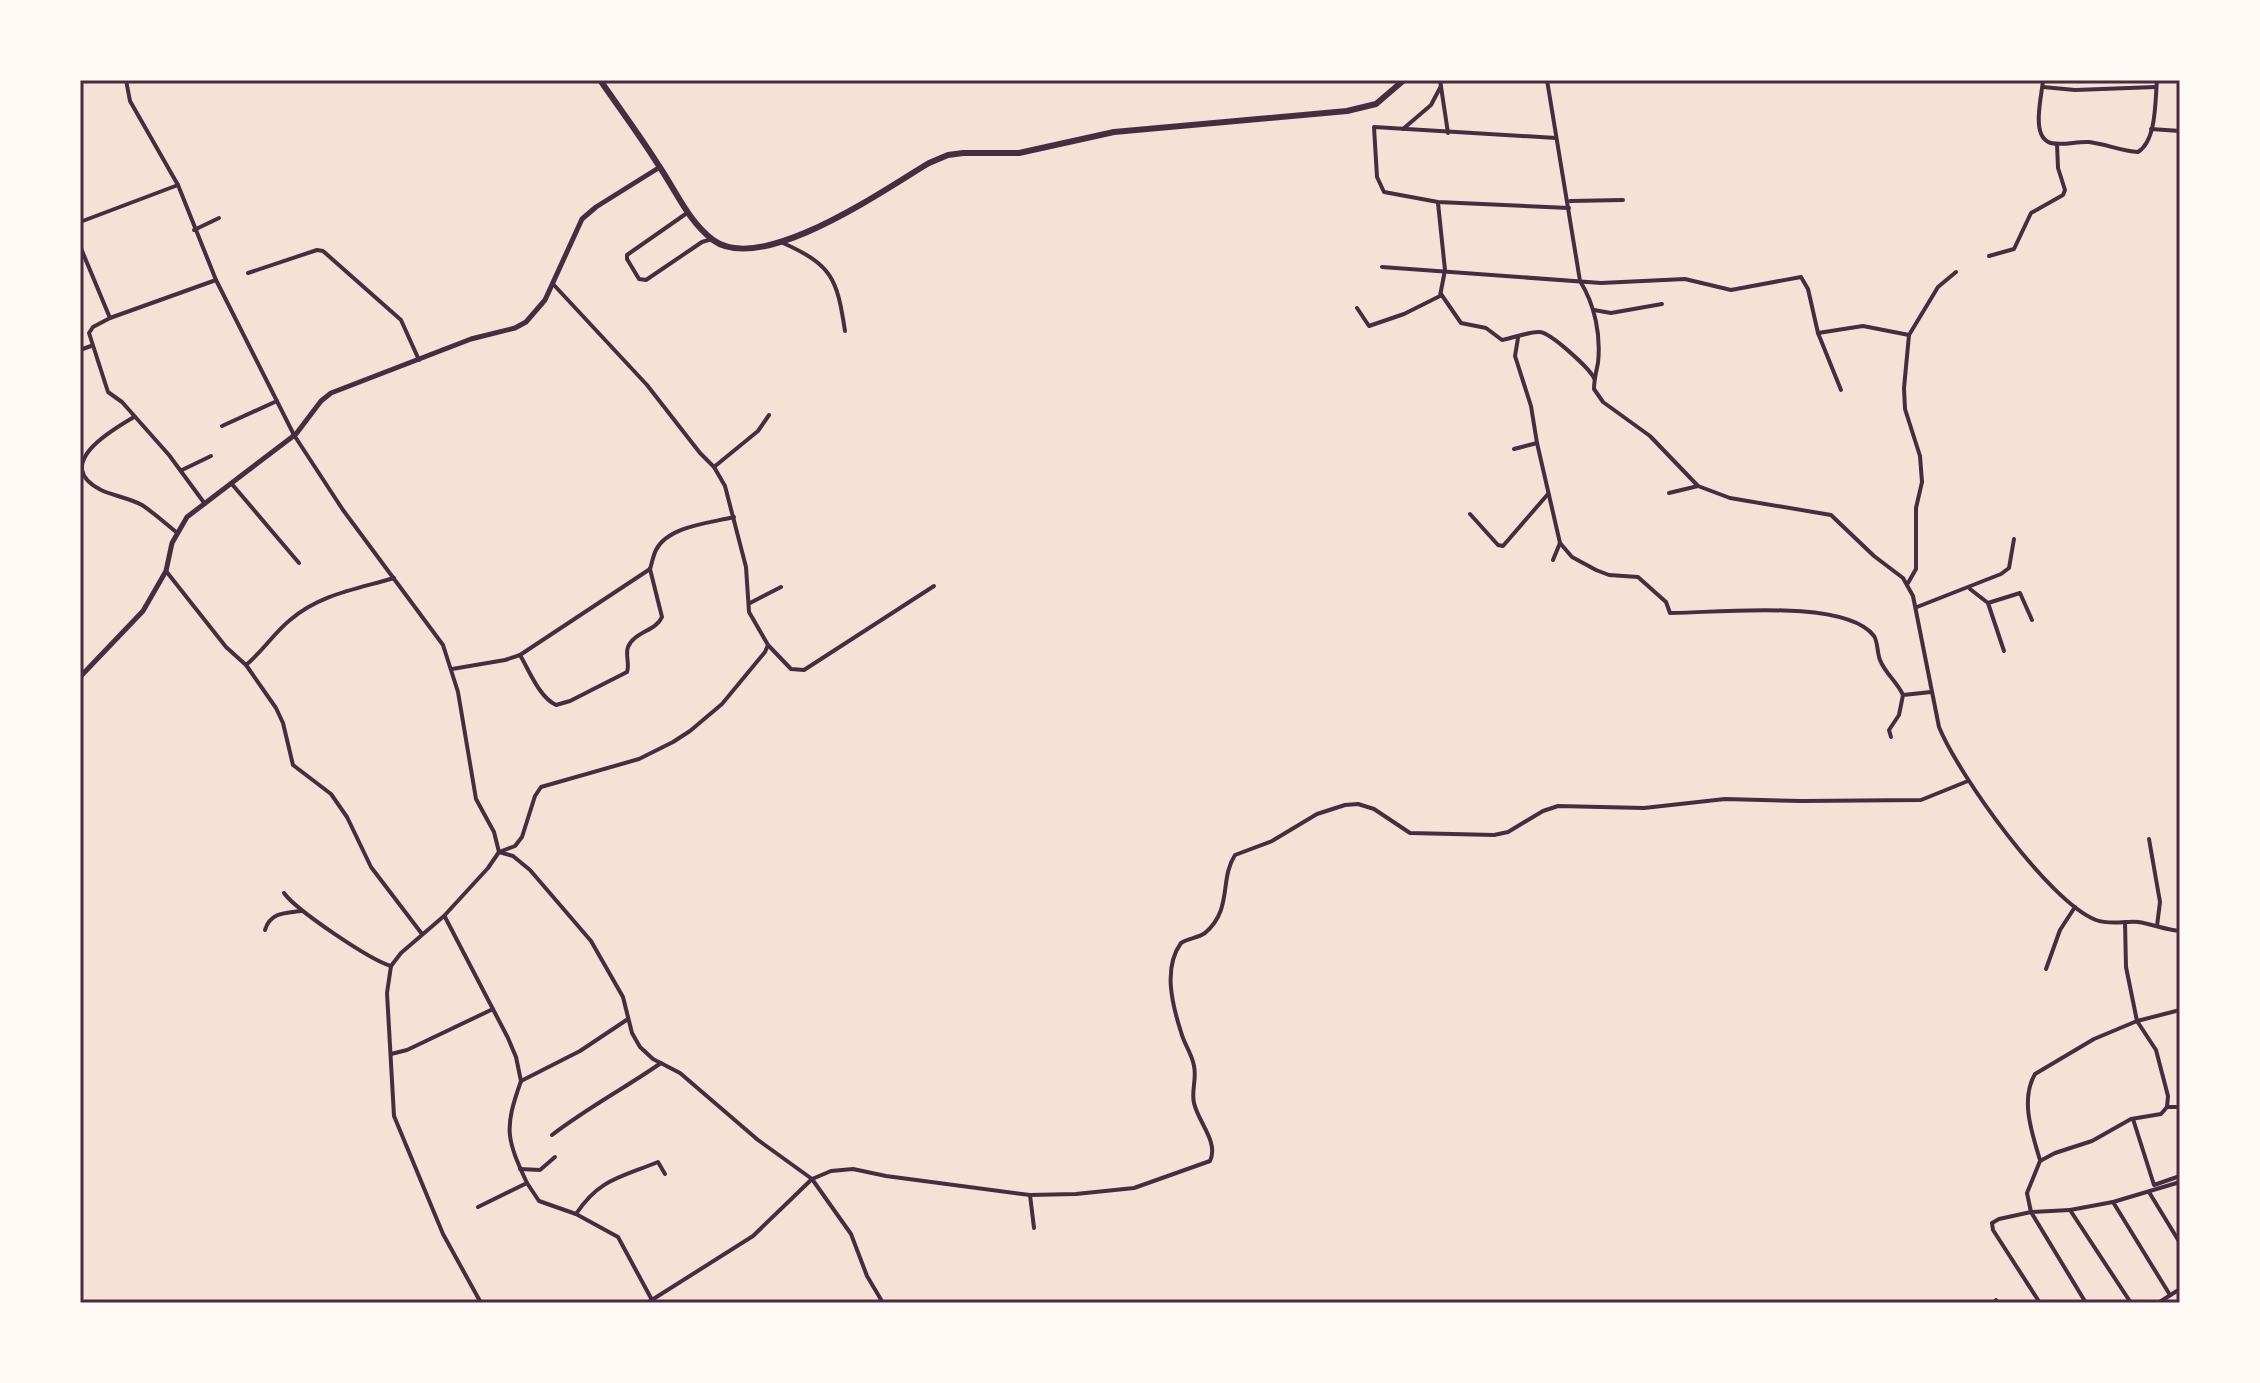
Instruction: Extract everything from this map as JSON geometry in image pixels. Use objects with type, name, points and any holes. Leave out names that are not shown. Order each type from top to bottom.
[{"type":"main road","points":[[600,80],[660,167],[687,213],[712,239],[725,247],[745,249],[783,243],[819,227],[948,155],[1019,153],[1114,132],[1356,109],[1376,104],[1404,80]]},
{"type":"street","points":[[126,80],[130,101],[178,185],[216,280],[294,435],[343,510],[443,645],[452,669],[476,799],[494,832],[499,852]]},
{"type":"street","points":[[1547,80],[1580,281],[1594,310],[1598,350],[1594,389],[1603,402],[1650,436],[1698,486],[1730,498],[1831,515],[1847,527],[1862,546],[1908,583],[1916,607],[1931,692],[1943,737],[1968,781],[2035,868],[2075,907],[2095,920],[2180,931]]},
{"type":"street","points":[[2043,80],[2039,124],[2044,139],[2057,144],[2087,142],[2131,151],[2144,148],[2151,129],[2157,80]]},
{"type":"street","points":[[1440,83],[1448,133]]},
{"type":"street","points":[[1403,129],[1431,105],[1440,83]]},
{"type":"street","points":[[2043,87],[2075,90],[2156,87]]},
{"type":"street","points":[[1369,119],[1374,127],[1377,177],[1381,188],[1389,195],[1438,202],[1569,208]]},
{"type":"street","points":[[1374,127],[1556,138]]},
{"type":"street","points":[[2151,129],[2180,131]]},
{"type":"street","points":[[1989,256],[2014,249],[2031,213],[2063,195],[2065,190],[2058,168],[2057,144]]},
{"type":"street","points":[[80,677],[136,621],[166,571],[176,532],[187,517],[294,435],[331,393],[471,339],[515,328],[536,312],[553,284],[582,219],[619,191],[660,167]]},
{"type":"street","points":[[80,222],[178,185]]},
{"type":"street","points":[[1568,201],[1623,200]]},
{"type":"street","points":[[1357,308],[1369,326],[1435,300],[1441,294],[1445,270],[1438,202]]},
{"type":"street","points":[[687,213],[627,255],[639,279],[646,280],[702,242],[712,239]]},
{"type":"street","points":[[194,230],[219,218]]},
{"type":"street","points":[[783,243],[816,259],[830,275],[842,305],[845,331]]},
{"type":"street","points":[[80,246],[110,318]]},
{"type":"street","points":[[248,273],[312,251],[323,251],[401,320],[419,360]]},
{"type":"street","points":[[1382,267],[1601,283],[1685,279],[1731,290],[1801,277],[1808,289],[1818,333],[1841,390]]},
{"type":"street","points":[[1908,583],[1916,569],[1916,508],[1922,482],[1920,456],[1905,409],[1909,335],[1938,287],[1956,272]]},
{"type":"street","points":[[205,504],[182,470],[122,402],[108,392],[91,346],[90,330],[110,318],[216,280]]},
{"type":"street","points":[[553,284],[647,385],[714,467],[725,486],[734,517],[746,567],[753,620],[768,645],[791,669],[804,670],[934,586]]},
{"type":"street","points":[[1441,294],[1461,323],[1486,328],[1502,340],[1534,332],[1546,333],[1586,367],[1594,379]]},
{"type":"street","points":[[1594,310],[1611,313],[1662,304]]},
{"type":"street","points":[[1818,333],[1863,326],[1909,335]]},
{"type":"street","points":[[1518,338],[1515,356],[1531,406],[1560,543],[1572,557],[1609,575],[1638,577],[1666,602],[1670,613],[1783,609],[1850,619],[1873,636],[1881,663],[1903,695],[1899,715],[1889,730],[1891,737]]},
{"type":"street","points":[[80,350],[91,346]]},
{"type":"street","points":[[222,426],[277,401]]},
{"type":"street","points":[[714,467],[758,431],[769,415]]},
{"type":"street","points":[[134,417],[110,431],[89,449],[81,464],[95,486],[141,505],[176,532]]},
{"type":"street","points":[[1514,449],[1537,443]]},
{"type":"street","points":[[182,470],[211,456]]},
{"type":"street","points":[[231,483],[299,563]]},
{"type":"street","points":[[1669,493],[1698,486]]},
{"type":"street","points":[[1470,514],[1498,545],[1503,546],[1548,494]]},
{"type":"street","points":[[520,655],[549,702],[556,705],[627,672],[628,646],[659,623],[662,617],[650,569],[656,550],[672,534],[734,517]]},
{"type":"street","points":[[1916,607],[1992,580],[2007,570],[2012,559],[2014,539]]},
{"type":"street","points":[[1553,560],[1560,543]]},
{"type":"street","points":[[452,669],[520,655],[650,569]]},
{"type":"street","points":[[166,571],[217,636],[246,665],[276,708],[283,723],[293,765],[331,794],[347,817],[371,867],[422,934]]},
{"type":"street","points":[[246,665],[286,622],[302,610],[328,596],[394,578]]},
{"type":"street","points":[[750,603],[781,587]]},
{"type":"street","points":[[1968,588],[1988,603],[2004,651]]},
{"type":"street","points":[[1988,603],[2020,593],[2032,620]]},
{"type":"street","points":[[481,1303],[443,1234],[394,1116],[387,993],[391,966],[444,916],[499,852],[515,846],[522,837],[535,796],[541,787],[639,759],[690,731],[722,704],[768,645]]},
{"type":"street","points":[[1903,695],[1931,692]]},
{"type":"street","points":[[444,916],[516,1057],[521,1081],[508,1133],[513,1154],[527,1183],[539,1201],[576,1214],[618,1237],[650,1301],[753,1236],[812,1179],[831,1171],[853,1169],[1030,1195],[1076,1194],[1134,1188],[1210,1161],[1212,1146],[1193,1101],[1195,1069],[1179,1023],[1170,977],[1171,961],[1181,943],[1201,936],[1221,914],[1230,864],[1235,855],[1272,841],[1317,814],[1358,804],[1374,809],[1410,833],[1494,835],[1508,832],[1543,811],[1558,806],[1644,808],[1725,799],[1910,800],[1946,792],[1968,781]]},
{"type":"street","points":[[2149,839],[2160,902],[2157,926]]},
{"type":"street","points":[[499,852],[513,856],[530,870],[591,941],[615,979],[640,1047],[680,1073],[758,1140],[812,1179],[851,1234],[867,1276],[883,1303]]},
{"type":"street","points":[[284,893],[301,911],[375,961],[391,966]]},
{"type":"street","points":[[2046,969],[2060,930],[2075,907]]},
{"type":"street","points":[[265,930],[268,921],[275,916],[301,911]]},
{"type":"street","points":[[2125,922],[2126,967],[2137,1021],[2156,1050],[2168,1096],[2167,1107]]},
{"type":"street","points":[[391,1054],[407,1050],[493,1009]]},
{"type":"street","points":[[2086,1303],[2031,1212],[2027,1193],[2040,1161],[2032,1133],[2027,1097],[2029,1084],[2035,1074],[2094,1039],[2137,1021],[2180,1010]]},
{"type":"street","points":[[521,1081],[580,1051],[628,1019]]},
{"type":"street","points":[[552,1135],[661,1063]]},
{"type":"street","points":[[2040,1161],[2092,1141],[2112,1127],[2133,1119],[2156,1116],[2167,1107],[2180,1107]]},
{"type":"street","points":[[2133,1119],[2154,1185],[2180,1176]]},
{"type":"street","points":[[520,1169],[540,1170],[555,1157]]},
{"type":"street","points":[[576,1214],[595,1189],[611,1180],[658,1162],[665,1174]]},
{"type":"street","points":[[2040,1303],[1992,1225],[1996,1220],[2031,1212],[2070,1210],[2113,1202],[2180,1182]]},
{"type":"street","points":[[478,1207],[527,1183]]},
{"type":"street","points":[[2149,1192],[2180,1243]]},
{"type":"street","points":[[1030,1195],[1034,1228]]},
{"type":"street","points":[[2113,1202],[2170,1295]]},
{"type":"street","points":[[2070,1210],[2131,1303]]},
{"type":"street","points":[[2158,1303],[2180,1289]]}]
